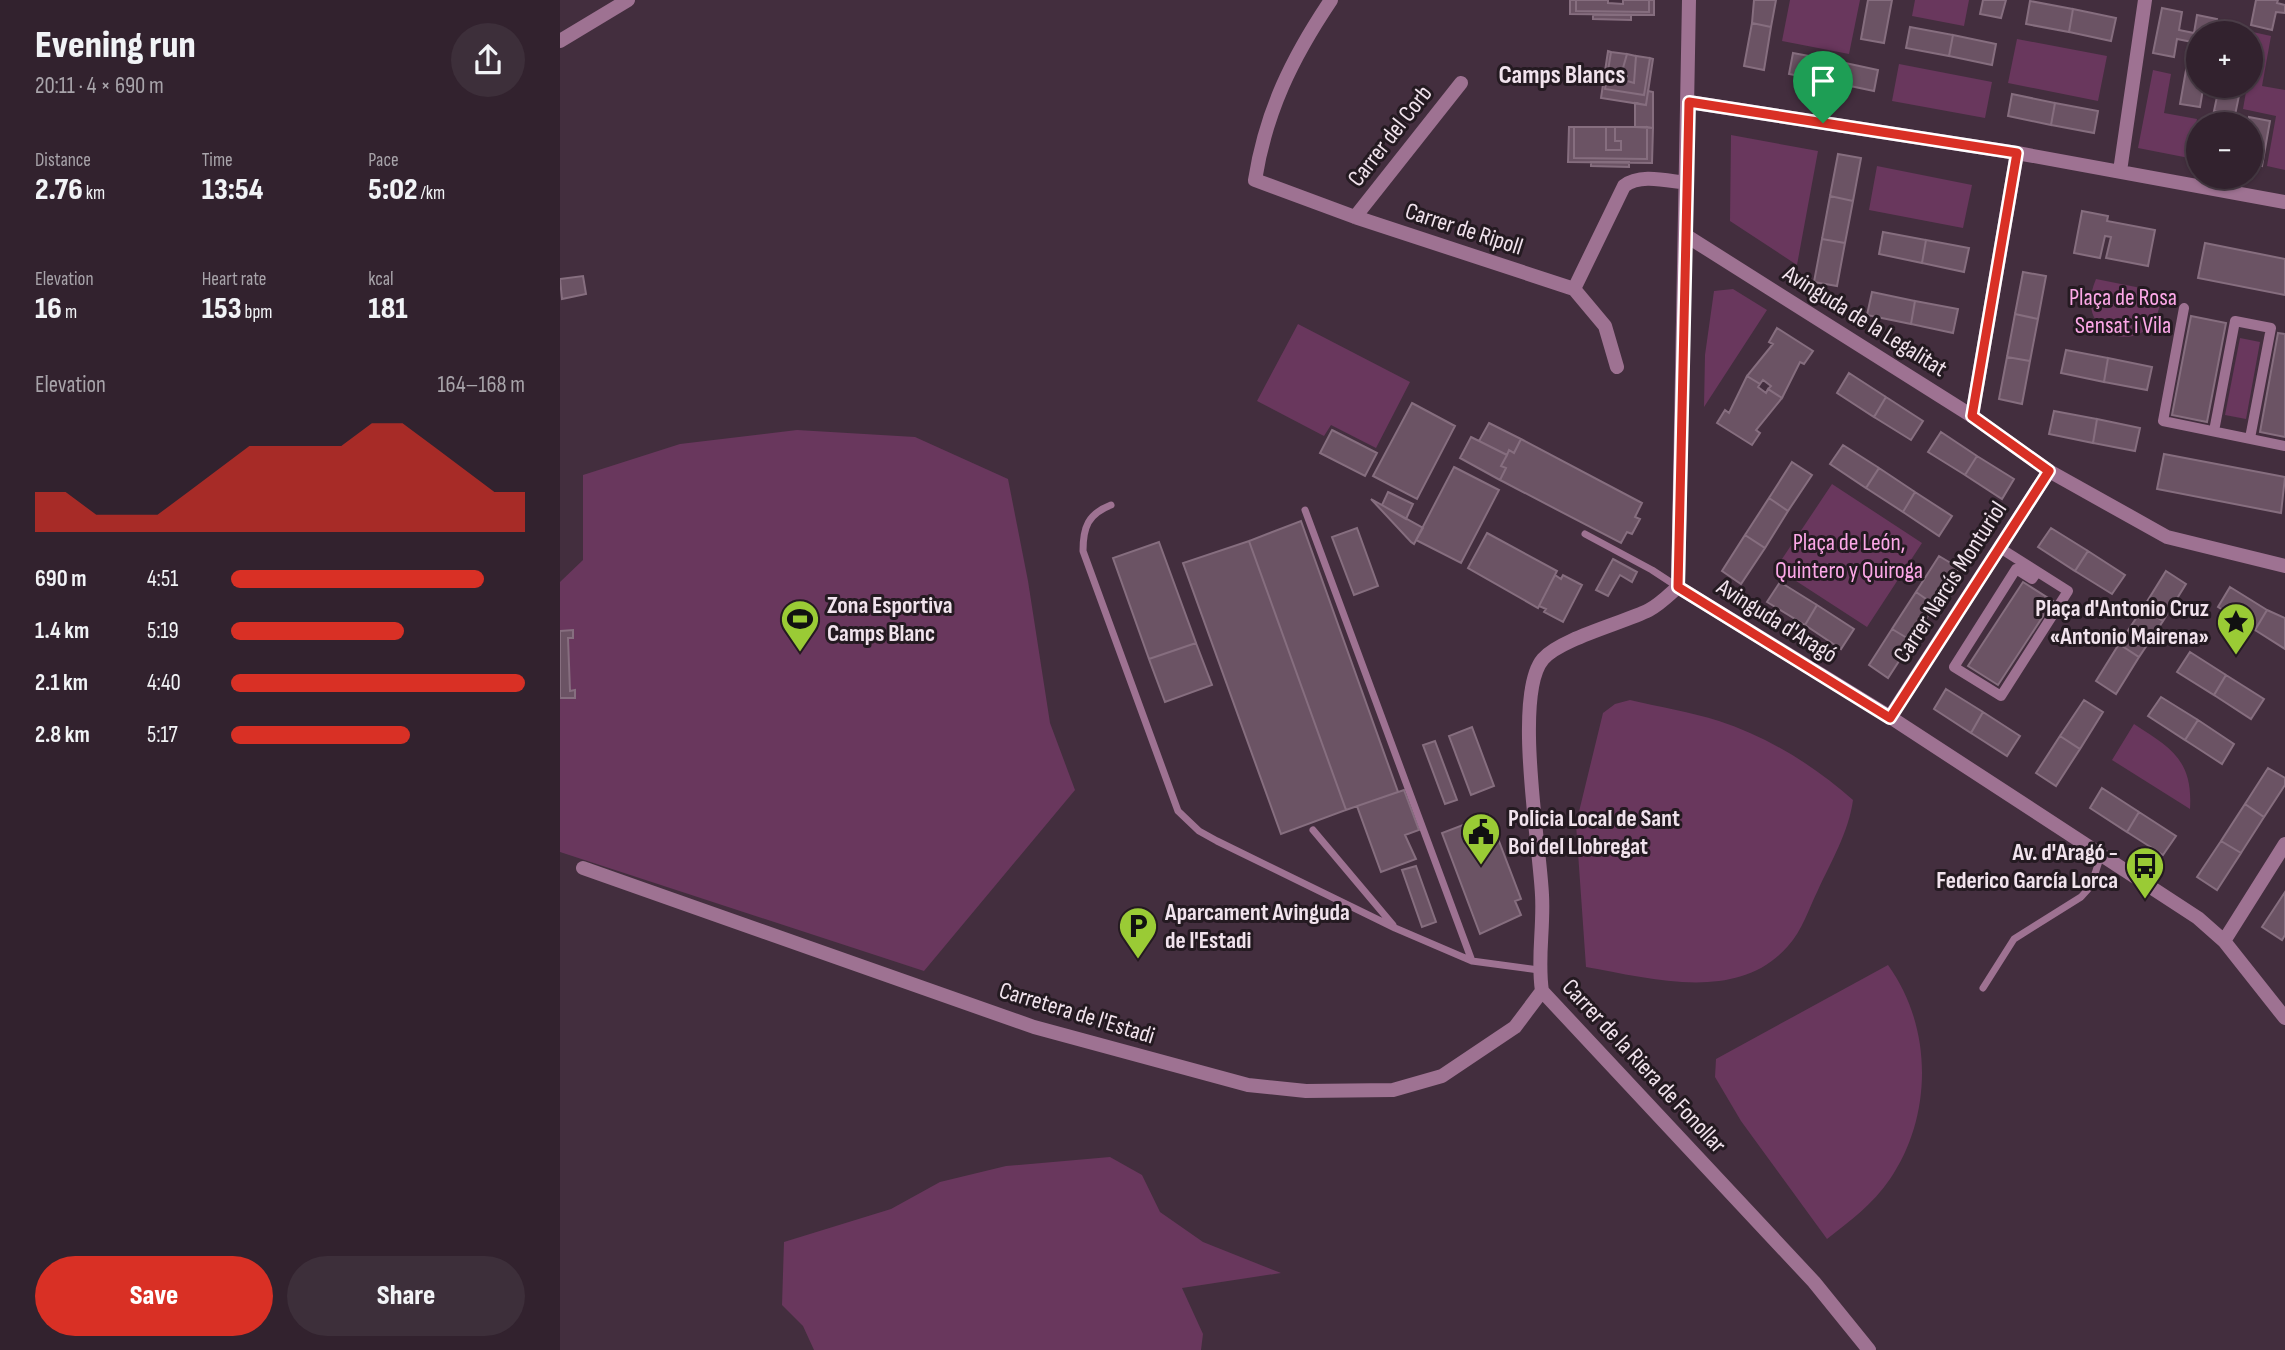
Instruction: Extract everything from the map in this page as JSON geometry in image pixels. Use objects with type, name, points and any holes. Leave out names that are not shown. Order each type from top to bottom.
[{"type":"street","points":[[560,41],[628,0]]},
{"type":"street","name":"Carrer de Ripoll","points":[[1331,0],[1281,84],[1261,140],[1255,180],[1355,217],[1574,289]]},
{"type":"street","name":"Avinguda d'Aragó","points":[[1689,0],[1678,587],[1890,718],[2198,918],[2224,941],[2285,1018]]},
{"type":"street","points":[[2120,171],[2146,0]]},
{"type":"street","name":"Carrer del Corb","points":[[1355,217],[1461,83]]},
{"type":"street","points":[[1689,102],[2017,153],[2285,202]]},
{"type":"street","points":[[1972,416],[2017,153]]},
{"type":"street","points":[[1617,367],[1605,326],[1574,289],[1624,186],[1634,180],[1649,179],[1687,183]]},
{"type":"street","name":"Avinguda de la Legalitat","points":[[1685,235],[1972,416],[2049,471],[2167,537],[2285,566]]},
{"type":"street","points":[[2184,308],[2163,421],[2285,446]]},
{"type":"street","points":[[2214,431],[2235,321],[2271,328],[2250,438]]},
{"type":"street","name":"Carrer Narcís Monturiol","points":[[1890,718],[2049,471]]},
{"type":"street","points":[[2000,548],[2068,591],[2001,696],[1954,667],[2016,569],[2032,579],[2037,572]]},
{"type":"street","name":"Carrer de la Riera de Fonollar","points":[[1678,587],[1651,609],[1567,643],[1543,658],[1531,681],[1528,722],[1542,898],[1539,970],[1542,991],[1814,1282],[1869,1350]]},
{"type":"street","points":[[2224,941],[2285,844]]},
{"type":"street","name":"Carretera de l'Estadi","points":[[583,868],[1034,1027],[1248,1085],[1306,1091],[1393,1090],[1442,1076],[1482,1052],[1515,1027],[1542,991]]},
{"type":"lane","points":[[1111,505],[1093,514],[1086,524],[1083,551],[1178,811],[1199,831],[1217,841],[1395,928],[1472,961],[1539,970]]},
{"type":"lane","points":[[1305,510],[1472,961]]},
{"type":"lane","points":[[1585,534],[1678,587]]},
{"type":"lane","points":[[1313,830],[1395,928]]},
{"type":"lane","points":[[1983,988],[2014,939],[2081,897],[2091,886],[2101,855]]},
{"type":"green space","points":[[1790,0],[1860,0],[1849,54],[1782,41]]},
{"type":"green space","points":[[1915,0],[1969,0],[1964,26],[1912,16]]},
{"type":"green space","points":[[2263,34],[2271,36],[2263,80]]},
{"type":"green space","points":[[2017,39],[2107,56],[2098,101],[2008,83]]},
{"type":"green space","points":[[1899,64],[1992,82],[1985,118],[1892,101]]},
{"type":"green space","points":[[2153,70],[2171,74],[2164,113],[2186,117],[2186,157],[2138,148]]},
{"type":"green space","points":[[2263,86],[2285,90],[2285,170],[2267,166],[2276,116],[2243,109],[2245,98],[2263,98]]},
{"type":"green space","points":[[1731,135],[1818,151],[1797,265],[1730,221]]},
{"type":"green space","points":[[1877,166],[1972,185],[1963,228],[1869,210]]},
{"type":"green space","name":"Plaça de Rosa Sensat i Vila","points":[[2096,279],[2161,292],[2157,314],[2147,329],[2133,336],[2118,336],[2104,330],[2094,318],[2091,301]]},
{"type":"green space","points":[[1733,289],[1767,310],[1704,407],[1705,355],[1714,291]]},
{"type":"green space","points":[[1298,324],[1410,382],[1376,448],[1331,425],[1324,436],[1257,401]]},
{"type":"green space","points":[[2240,338],[2260,342],[2246,419],[2225,415]]},
{"type":"green space","name":"Zona Esportiva Camps Blanc","points":[[797,430],[915,437],[1008,479],[1028,581],[1050,723],[1075,790],[924,971],[560,852],[560,582],[583,560],[583,475],[680,444]]},
{"type":"green space","name":"Plaça de León, Quintero y Quiroga","points":[[1832,484],[1922,543],[1867,627],[1776,568]]},
{"type":"green space","points":[[1630,700],[1708,718],[1755,735],[1807,764],[1853,800],[1839,846],[1805,919],[1788,946],[1768,964],[1744,975],[1719,981],[1692,982],[1638,977],[1586,967],[1576,824],[1603,713],[1615,704]]},
{"type":"green space","points":[[2134,724],[2177,757],[2188,778],[2190,809],[2112,760]]},
{"type":"green space","points":[[1888,965],[1903,989],[1920,1043],[1922,1072],[1914,1128],[1904,1154],[1883,1188],[1861,1212],[1827,1239],[1741,1121],[1715,1077],[1716,1059]]},
{"type":"green space","points":[[1110,1157],[1142,1175],[1160,1212],[1203,1242],[1281,1273],[1182,1288],[1203,1334],[1201,1350],[814,1350],[803,1326],[782,1305],[784,1242],[891,1209],[940,1182],[1006,1166]]},
{"type":"building","points":[[1570,0],[1576,0],[1576,11],[1649,12],[1649,0],[1654,0],[1654,15],[1570,14]]},
{"type":"building","points":[[1576,0],[1608,0],[1608,3],[1623,4],[1623,0],[1649,0],[1649,12],[1576,11]]},
{"type":"building","points":[[1754,0],[1776,0],[1771,27],[1752,23]]},
{"type":"building","points":[[1868,0],[1892,0],[1884,43],[1861,39]]},
{"type":"building","points":[[1983,0],[2006,0],[2001,18],[1980,14]]},
{"type":"building","points":[[2256,0],[2278,0],[2277,3],[2285,5],[2285,13],[2276,12],[2272,30],[2263,28],[2263,21],[2252,21]]},
{"type":"building","points":[[2030,1],[2073,9],[2069,32],[2026,24]]},
{"type":"building","points":[[2162,8],[2182,12],[2179,30],[2186,31],[2186,41],[2177,39],[2174,57],[2153,53]]},
{"type":"building","points":[[2073,9],[2116,18],[2111,41],[2069,32]]},
{"type":"building","points":[[1593,15],[1631,15],[1631,20],[1593,19]]},
{"type":"building","points":[[2197,15],[2217,21],[2196,21]]},
{"type":"building","points":[[1752,23],[1771,27],[1764,70],[1744,66]]},
{"type":"building","points":[[1910,27],[1953,35],[1949,56],[1906,48]]},
{"type":"building","points":[[1953,35],[1996,44],[1992,65],[1949,56]]},
{"type":"building","points":[[1608,51],[1611,52],[1605,89],[1644,95],[1650,58],[1653,59],[1646,105],[1601,98]]},
{"type":"building","points":[[1611,52],[1627,54],[1621,75],[1627,76],[1627,81],[1634,83],[1636,56],[1650,58],[1644,95],[1605,89]]},
{"type":"building","points":[[1793,53],[1836,61],[1831,82],[1789,74]]},
{"type":"building","points":[[1627,54],[1636,56],[1634,83],[1627,81],[1627,76],[1621,75]]},
{"type":"building","points":[[1836,61],[1878,70],[1874,91],[1831,82]]},
{"type":"building","points":[[2186,70],[2186,98],[2202,98],[2200,107],[2180,104]]},
{"type":"building","points":[[1648,91],[1653,92],[1653,128],[1635,127],[1635,103],[1646,105]]},
{"type":"building","points":[[2012,94],[2055,103],[2051,125],[2008,116]]},
{"type":"building","points":[[2217,98],[2239,98],[2236,112],[2214,111]]},
{"type":"building","points":[[2055,103],[2098,111],[2094,133],[2051,125]]},
{"type":"building","points":[[2263,120],[2270,121],[2263,160]]},
{"type":"building","points":[[1569,127],[1574,127],[1574,158],[1647,159],[1647,127],[1653,128],[1652,163],[1568,162]]},
{"type":"building","points":[[1574,127],[1606,127],[1606,150],[1621,150],[1621,141],[1615,141],[1615,127],[1647,127],[1647,159],[1574,158]]},
{"type":"building","points":[[1606,127],[1615,127],[1615,141],[1621,141],[1621,150],[1606,150]]},
{"type":"building","points":[[1838,154],[1861,158],[1853,201],[1830,196]]},
{"type":"building","points":[[1591,162],[1629,162],[1629,167],[1591,166]]},
{"type":"building","points":[[1830,196],[1853,201],[1845,243],[1822,239]]},
{"type":"building","points":[[2082,211],[2108,216],[2107,221],[2155,230],[2148,266],[2106,258],[2111,237],[2105,236],[2100,258],[2074,253]]},
{"type":"building","points":[[1883,232],[1926,240],[1922,263],[1879,254]]},
{"type":"building","points":[[1822,239],[1845,243],[1837,286],[1814,282]]},
{"type":"building","points":[[1926,240],[1969,248],[1964,272],[1922,263]]},
{"type":"building","points":[[2205,243],[2285,259],[2285,295],[2198,278]]},
{"type":"building","points":[[2023,272],[2046,276],[2038,319],[2015,314]]},
{"type":"building","points":[[583,276],[586,294],[562,299],[560,279]]},
{"type":"building","points":[[1872,292],[1915,301],[1911,324],[1867,315]]},
{"type":"building","points":[[1915,301],[1958,309],[1953,333],[1911,324]]},
{"type":"building","points":[[2015,314],[2038,319],[2030,361],[2007,357]]},
{"type":"building","points":[[2191,316],[2226,323],[2207,422],[2172,415]]},
{"type":"building","points":[[1777,328],[1813,351],[1804,364],[1800,362],[1782,398],[1768,389],[1771,386],[1763,380],[1760,384],[1747,376],[1773,344],[1769,342]]},
{"type":"building","points":[[2278,333],[2285,334],[2285,437],[2260,432]]},
{"type":"building","points":[[2066,350],[2108,358],[2104,382],[2061,373]]},
{"type":"building","points":[[2007,357],[2030,361],[2022,404],[1999,399]]},
{"type":"building","points":[[2108,358],[2152,367],[2147,390],[2104,382]]},
{"type":"building","points":[[1849,373],[1886,397],[1874,417],[1837,393]]},
{"type":"building","points":[[1747,376],[1760,384],[1758,387],[1766,393],[1768,389],[1782,398],[1756,430],[1760,433],[1752,445],[1717,423],[1725,410],[1729,413]]},
{"type":"building","points":[[1886,397],[1923,421],[1911,440],[1874,417]]},
{"type":"building","points":[[1412,403],[1455,426],[1417,499],[1373,476]]},
{"type":"building","points":[[2054,411],[2097,419],[2093,443],[2049,434]]},
{"type":"building","points":[[2097,419],[2140,428],[2135,451],[2093,443]]},
{"type":"building","points":[[1489,423],[1521,439],[1514,453],[1509,450],[1507,455],[1479,441]]},
{"type":"building","points":[[1332,430],[1377,453],[1365,476],[1320,453]]},
{"type":"building","points":[[1941,432],[1977,456],[1965,475],[1928,452]]},
{"type":"building","points":[[1471,437],[1507,455],[1501,466],[1506,468],[1500,480],[1460,458]]},
{"type":"building","points":[[1521,439],[1642,503],[1635,517],[1640,519],[1632,534],[1627,532],[1621,543],[1500,480],[1506,468],[1501,466],[1509,450],[1514,453]]},
{"type":"building","points":[[1843,445],[1879,468],[1866,488],[1830,464]]},
{"type":"building","points":[[2164,454],[2285,477],[2281,513],[2157,489]]},
{"type":"building","points":[[1977,456],[2014,479],[2002,499],[1965,475]]},
{"type":"building","points":[[1792,462],[1812,475],[1788,511],[1769,498]]},
{"type":"building","points":[[1454,467],[1499,490],[1461,563],[1416,540]]},
{"type":"building","points":[[1879,468],[1915,492],[1903,512],[1866,488]]},
{"type":"building","points":[[1388,492],[1413,504],[1406,519],[1382,505]]},
{"type":"building","points":[[1915,492],[1952,516],[1939,536],[1903,512]]},
{"type":"building","points":[[1769,498],[1788,511],[1765,548],[1745,535]]},
{"type":"building","points":[[1371,499],[1423,528],[1414,544],[1411,542]]},
{"type":"building","points":[[1301,521],[1398,792],[1346,810],[1249,541]]},
{"type":"building","points":[[1357,528],[1378,586],[1354,595],[1332,537]]},
{"type":"building","points":[[2051,528],[2088,551],[2075,571],[2038,547]]},
{"type":"building","points":[[1487,533],[1557,571],[1538,608],[1468,568]]},
{"type":"building","points":[[1745,535],[1765,548],[1741,584],[1722,571]]},
{"type":"building","points":[[1249,541],[1346,810],[1281,834],[1183,563]]},
{"type":"building","points":[[1159,542],[1196,643],[1149,659],[1113,558]]},
{"type":"building","points":[[2088,551],[2125,575],[2112,594],[2075,571]]},
{"type":"building","points":[[1939,556],[1959,568],[1935,605],[1916,592]]},
{"type":"building","points":[[1613,559],[1637,572],[1632,582],[1620,575],[1608,596],[1596,590]]},
{"type":"building","points":[[2166,571],[2186,584],[2163,621],[2143,608]]},
{"type":"building","points":[[1555,575],[1561,579],[1563,575],[1582,585],[1563,622],[1544,612],[1546,609],[1539,606]]},
{"type":"building","points":[[1780,582],[1817,605],[1805,625],[1767,602]]},
{"type":"building","points":[[2023,582],[2053,601],[1998,685],[1968,666]]},
{"type":"building","points":[[2230,587],[2267,610],[2255,630],[2218,607]]},
{"type":"building","points":[[1916,592],[1935,605],[1912,641],[1892,629]]},
{"type":"building","points":[[1817,605],[1854,629],[1841,649],[1805,625]]},
{"type":"building","points":[[2143,608],[2163,621],[2139,657],[2119,644]]},
{"type":"building","points":[[2267,610],[2285,618],[2285,649],[2255,630]]},
{"type":"building","points":[[1892,629],[1912,641],[1888,678],[1869,665]]},
{"type":"building","points":[[573,630],[573,638],[568,638],[570,691],[575,690],[575,698],[560,698],[560,631]]},
{"type":"building","points":[[1196,643],[1212,685],[1165,702],[1149,659]]},
{"type":"building","points":[[2119,644],[2139,657],[2116,694],[2096,681]]},
{"type":"building","points":[[2190,652],[2226,675],[2214,695],[2177,672]]},
{"type":"building","points":[[2226,675],[2264,699],[2251,719],[2214,695]]},
{"type":"building","points":[[1946,689],[1983,712],[1971,733],[1934,709]]},
{"type":"building","points":[[2161,697],[2198,720],[2185,740],[2148,716]]},
{"type":"building","points":[[2084,700],[2103,712],[2080,749],[2060,736]]},
{"type":"building","points":[[1983,712],[2020,736],[2007,756],[1971,733]]},
{"type":"building","points":[[2198,720],[2234,744],[2222,764],[2185,740]]},
{"type":"building","points":[[1472,727],[1494,786],[1471,795],[1449,736]]},
{"type":"building","points":[[2060,736],[2080,749],[2056,786],[2036,773]]},
{"type":"building","points":[[1435,741],[1457,800],[1445,804],[1423,745]]},
{"type":"building","points":[[2268,768],[2285,778],[2285,785],[2264,817],[2245,804]]},
{"type":"building","points":[[2102,788],[2139,812],[2127,832],[2090,808]]},
{"type":"building","points":[[1404,790],[1419,830],[1405,835],[1416,859],[1381,872],[1357,806]]},
{"type":"building","points":[[2245,804],[2264,817],[2241,853],[2221,841]]},
{"type":"building","points":[[2139,812],[2176,836],[2163,855],[2127,832]]},
{"type":"building","name":"Policia Local de Sant Boi del Llobregat","points":[[1489,815],[1521,899],[1515,901],[1521,915],[1480,934],[1442,833]]},
{"type":"building","points":[[2221,841],[2241,853],[2217,890],[2197,877]]},
{"type":"building","points":[[1416,866],[1436,922],[1422,927],[1402,870]]},
{"type":"building","points":[[2285,892],[2285,935],[2282,940],[2262,927]]},
{"type":"place","name":"Zona Esportiva Camps Blanc","points":[[800,653]]},
{"type":"place","name":"Plaça d'Antonio Cruz «Antonio Mairena»","points":[[2236,656]]},
{"type":"place","name":"Policia Local de Sant Boi del Llobregat","points":[[1481,866]]},
{"type":"place","name":"Av. d'Aragó - Federico García Lorca","points":[[2145,900]]},
{"type":"place","name":"Aparcament Avinguda de l'Estadi","points":[[1138,960]]},
{"type":"district","name":"Camps Blancs","points":[[1562,75]]},
{"type":"route","points":[[1689,102],[1823,123],[2017,153],[1972,416],[2049,471],[1890,718],[1678,587],[1689,102]]}]
